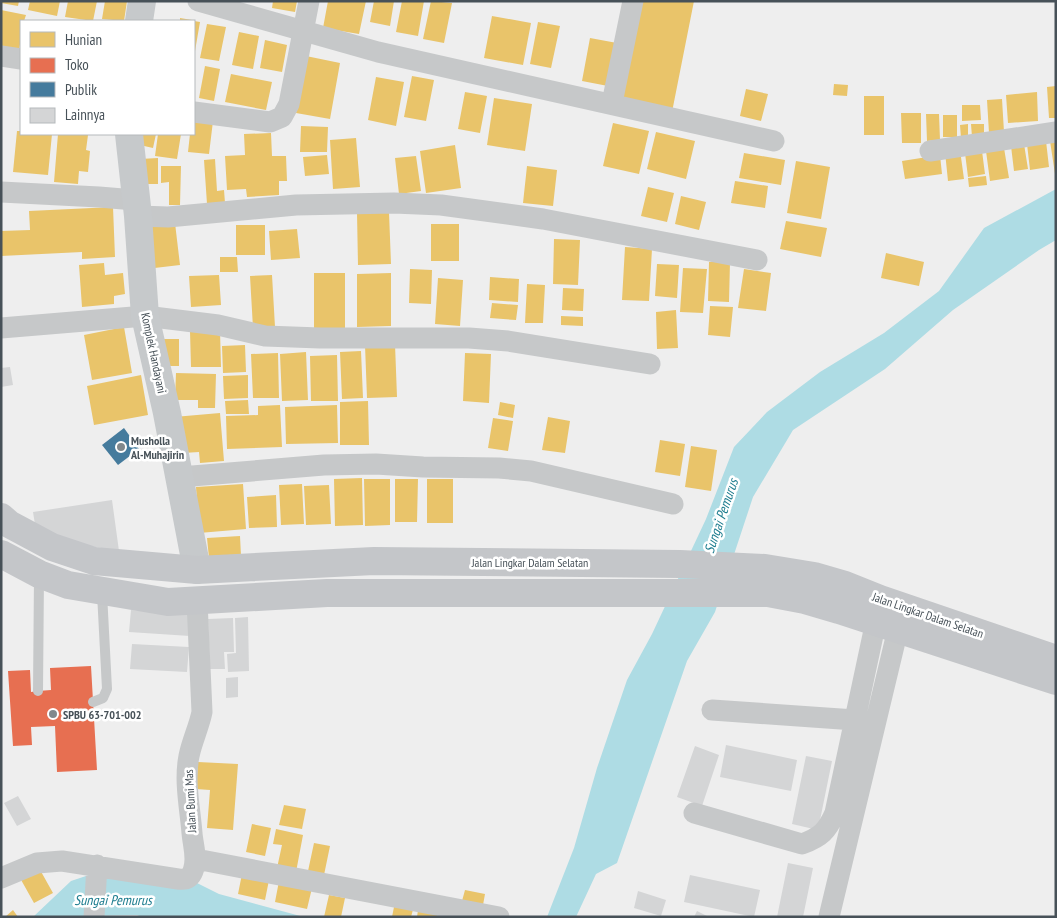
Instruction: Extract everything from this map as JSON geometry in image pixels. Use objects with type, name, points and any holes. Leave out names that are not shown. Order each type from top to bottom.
[{"type":"main road","name":"Jalan Lingkar Dalam Selatan","points":[[1,517],[9,524],[52,547],[94,561],[197,570],[374,561],[625,563],[766,581],[805,600],[885,617],[1056,659]]},
{"type":"main road","name":"Jalan Lingkar Dalam Selatan","points":[[1,554],[39,574],[68,585],[168,602],[328,593],[623,593],[766,581]]},
{"type":"main road","points":[[374,561],[376,593]]},
{"type":"main road","name":"Jalan Lingkar Dalam Selatan","points":[[885,617],[1056,681]]},
{"type":"street","points":[[139,20],[142,1]]},
{"type":"street","points":[[198,1],[378,52],[774,141]]},
{"type":"street","points":[[195,112],[270,122],[282,117],[289,104],[309,1]]},
{"type":"street","points":[[612,104],[633,1]]},
{"type":"street","points":[[1,56],[20,59]]},
{"type":"street","points":[[930,151],[1056,132]]},
{"type":"street","name":"Komplek Handayani","points":[[128,135],[144,316],[167,413],[197,570]]},
{"type":"street","points":[[1,192],[99,197],[168,217],[296,205],[394,203],[441,205],[544,219],[758,260]]},
{"type":"street","points":[[1,328],[144,316],[218,325],[265,336],[469,338],[508,341],[650,364]]},
{"type":"street","points":[[180,477],[376,464],[422,467],[499,468],[531,471],[673,504]]},
{"type":"street","name":"Jalan Bumi Mas","points":[[196,859],[192,843],[187,779],[189,756],[200,726],[202,712],[197,601]]},
{"type":"street","points":[[694,813],[802,844],[822,834],[829,826],[835,813],[855,720],[885,617]]},
{"type":"street","points":[[829,917],[885,617]]},
{"type":"street","points":[[712,710],[855,720]]},
{"type":"street","points":[[1,878],[24,867],[50,861],[62,861],[96,869],[184,880],[190,877],[196,859],[498,917]]},
{"type":"street","points":[[94,917],[96,869]]},
{"type":"lane","points":[[38,691],[39,574]]},
{"type":"lane","points":[[94,702],[103,698],[107,690],[102,592]]},
{"type":"water","name":"Sungai Pemurus","points":[[1056,189],[1056,240],[953,310],[885,369],[793,430],[753,497],[715,612],[687,661],[617,863],[596,874],[576,917],[547,917],[574,848],[597,768],[627,680],[652,634],[706,519],[734,447],[767,412],[820,372],[884,333],[939,291],[984,228]]},
{"type":"water","name":"Sungai Pemurus","points":[[92,874],[197,883],[219,894],[304,917],[142,917],[137,915],[33,917],[71,881]]},
{"type":"building: Hunian","points":[[1,1],[19,1],[18,6],[1,3]]},
{"type":"building: Hunian","points":[[30,1],[60,1],[57,16],[28,10]]},
{"type":"building: Hunian","points":[[68,1],[97,1],[93,20],[65,17]]},
{"type":"building: Hunian","points":[[105,1],[127,1],[124,20],[102,19]]},
{"type":"building: Hunian","points":[[273,1],[297,1],[295,12],[272,8]]},
{"type":"building: Hunian","points":[[328,1],[366,1],[359,34],[323,28]]},
{"type":"building: Hunian","points":[[374,1],[394,1],[390,26],[370,22]]},
{"type":"building: Hunian","points":[[402,1],[424,1],[418,36],[396,32]]},
{"type":"building: Hunian","points":[[431,1],[452,3],[444,43],[423,39]]},
{"type":"building: Hunian","points":[[633,1],[694,1],[672,112],[613,100]]},
{"type":"building: Hunian","points":[[1,10],[26,15],[24,20],[20,20],[19,51],[1,48]]},
{"type":"building: Hunian","points":[[492,16],[531,23],[523,65],[484,58]]},
{"type":"building: Hunian","points":[[195,21],[200,22],[195,51]]},
{"type":"building: Hunian","points":[[538,22],[560,26],[551,68],[530,64]]},
{"type":"building: Hunian","points":[[207,24],[226,27],[219,61],[200,58]]},
{"type":"building: Hunian","points":[[239,32],[259,36],[253,69],[232,65]]},
{"type":"building: Hunian","points":[[590,38],[617,43],[608,86],[582,81]]},
{"type":"building: Hunian","points":[[265,40],[287,45],[282,72],[260,68]]},
{"type":"building: Hunian","points":[[306,56],[340,63],[330,119],[296,113]]},
{"type":"building: Hunian","points":[[205,66],[220,69],[214,101],[199,98]]},
{"type":"building: Hunian","points":[[231,74],[272,82],[266,110],[225,102]]},
{"type":"building: Hunian","points":[[412,76],[434,80],[426,121],[404,117]]},
{"type":"building: Hunian","points":[[376,77],[404,82],[396,126],[368,120]]},
{"type":"building: Hunian","points":[[834,84],[848,85],[847,96],[833,95]]},
{"type":"building: Hunian","points":[[1056,86],[1056,118],[1049,118],[1047,87]]},
{"type":"building: Hunian","points":[[746,89],[768,94],[761,121],[740,116]]},
{"type":"building: Hunian","points":[[465,92],[487,96],[480,133],[458,129]]},
{"type":"building: Hunian","points":[[1037,92],[1038,121],[1008,123],[1006,95]]},
{"type":"building: Hunian","points":[[864,96],[884,96],[884,135],[864,135]]},
{"type":"building: Hunian","points":[[494,98],[532,104],[525,151],[487,145]]},
{"type":"building: Hunian","points":[[1002,99],[1004,132],[989,133],[987,100]]},
{"type":"building: Hunian","points":[[962,105],[980,105],[981,120],[962,121]]},
{"type":"building: Hunian","points":[[901,113],[921,113],[921,143],[902,143]]},
{"type":"building: Hunian","points":[[926,114],[939,114],[940,140],[927,141]]},
{"type":"building: Hunian","points":[[943,115],[957,115],[957,137],[943,137]]},
{"type":"building: Hunian","points":[[195,119],[213,121],[209,154],[188,152],[190,135],[195,135]]},
{"type":"building: Hunian","points":[[613,123],[649,131],[639,174],[603,166]]},
{"type":"building: Hunian","points":[[968,124],[968,137],[961,138],[960,125]]},
{"type":"building: Hunian","points":[[971,124],[984,124],[984,137],[972,137]]},
{"type":"building: Hunian","points":[[301,126],[328,127],[327,152],[300,152]]},
{"type":"building: Hunian","points":[[17,131],[20,131],[20,135],[52,135],[48,175],[13,172]]},
{"type":"building: Hunian","points":[[656,132],[695,141],[686,179],[647,169]]},
{"type":"building: Hunian","points":[[271,133],[272,156],[286,156],[287,181],[279,181],[279,195],[247,197],[246,189],[227,190],[225,156],[245,155],[244,134]]},
{"type":"building: Hunian","points":[[58,135],[88,135],[86,150],[90,151],[88,172],[79,171],[78,184],[54,182]]},
{"type":"building: Hunian","points":[[133,135],[156,135],[153,148],[131,143]]},
{"type":"building: Hunian","points":[[158,135],[181,135],[177,159],[155,156]]},
{"type":"building: Hunian","points":[[356,138],[360,187],[333,189],[330,140]]},
{"type":"building: Hunian","points":[[1056,140],[1056,174],[1055,174],[1050,141]]},
{"type":"building: Hunian","points":[[1046,141],[1049,167],[1030,170],[1027,144]]},
{"type":"building: Hunian","points":[[1024,144],[1028,169],[1014,171],[1011,146]]},
{"type":"building: Hunian","points":[[455,145],[461,188],[426,193],[420,151]]},
{"type":"building: Hunian","points":[[1004,148],[1009,178],[990,181],[986,151]]},
{"type":"building: Hunian","points":[[960,150],[964,179],[948,181],[945,152]]},
{"type":"building: Hunian","points":[[982,151],[985,174],[968,177],[965,153]]},
{"type":"building: Hunian","points":[[744,153],[785,160],[781,185],[739,178]]},
{"type":"building: Hunian","points":[[327,155],[329,174],[305,176],[303,157]]},
{"type":"building: Hunian","points":[[940,155],[942,174],[905,179],[902,161]]},
{"type":"building: Hunian","points":[[416,156],[421,191],[399,194],[395,158]]},
{"type":"building: Hunian","points":[[158,158],[158,184],[140,184],[140,159]]},
{"type":"building: Hunian","points":[[215,159],[217,191],[224,190],[225,203],[207,204],[204,160]]},
{"type":"building: Hunian","points":[[796,161],[830,167],[821,219],[787,213]]},
{"type":"building: Hunian","points":[[161,166],[181,166],[180,205],[169,205],[169,182],[161,183]]},
{"type":"building: Hunian","points":[[527,166],[557,170],[553,206],[523,203]]},
{"type":"building: Hunian","points":[[986,176],[987,185],[969,187],[968,178]]},
{"type":"building: Hunian","points":[[735,181],[768,186],[765,208],[731,203]]},
{"type":"building: Hunian","points":[[648,187],[674,193],[667,222],[641,216]]},
{"type":"building: Hunian","points":[[681,196],[706,202],[699,230],[675,224]]},
{"type":"building: Hunian","points":[[113,207],[115,257],[82,259],[82,252],[1,256],[1,231],[30,230],[29,211]]},
{"type":"building: Hunian","points":[[389,212],[391,264],[358,265],[357,213]]},
{"type":"building: Hunian","points":[[786,221],[827,228],[821,257],[780,249]]},
{"type":"building: Hunian","points":[[175,223],[180,265],[146,269],[141,227]]},
{"type":"building: Hunian","points":[[431,224],[459,224],[459,261],[431,261]]},
{"type":"building: Hunian","points":[[236,225],[265,225],[265,255],[236,255]]},
{"type":"building: Hunian","points":[[297,229],[300,258],[271,260],[269,231]]},
{"type":"building: Hunian","points":[[554,239],[580,240],[578,285],[553,284]]},
{"type":"building: Hunian","points":[[625,247],[652,249],[649,301],[622,300]]},
{"type":"building: Hunian","points":[[886,253],[924,262],[919,286],[881,278]]},
{"type":"building: Hunian","points":[[220,257],[237,257],[238,272],[220,272]]},
{"type":"building: Hunian","points":[[709,262],[730,262],[729,302],[708,301]]},
{"type":"building: Hunian","points":[[104,263],[105,275],[123,273],[125,294],[114,296],[114,304],[82,307],[79,265]]},
{"type":"building: Hunian","points":[[657,264],[679,265],[677,298],[655,296]]},
{"type":"building: Hunian","points":[[683,268],[707,269],[703,313],[680,312]]},
{"type":"building: Hunian","points":[[410,269],[432,270],[431,304],[409,303]]},
{"type":"building: Hunian","points":[[744,269],[771,273],[766,311],[738,308]]},
{"type":"building: Hunian","points":[[314,273],[345,273],[345,328],[314,328]]},
{"type":"building: Hunian","points":[[391,273],[391,326],[357,327],[357,274]]},
{"type":"building: Hunian","points":[[219,275],[221,305],[191,307],[189,276]]},
{"type":"building: Hunian","points":[[272,275],[275,327],[253,328],[250,276]]},
{"type":"building: Hunian","points":[[490,277],[519,279],[518,302],[489,300]]},
{"type":"building: Hunian","points":[[438,278],[463,280],[460,326],[435,324]]},
{"type":"building: Hunian","points":[[527,284],[545,285],[543,323],[525,323]]},
{"type":"building: Hunian","points":[[563,288],[584,289],[583,311],[562,310]]},
{"type":"building: Hunian","points":[[492,303],[518,305],[516,320],[490,318]]},
{"type":"building: Hunian","points":[[710,306],[733,307],[730,337],[708,335]]},
{"type":"building: Hunian","points":[[676,310],[678,348],[657,349],[656,312]]},
{"type":"building: Hunian","points":[[561,316],[583,317],[583,326],[561,325]]},
{"type":"building: Hunian","points":[[124,327],[132,373],[92,380],[84,335]]},
{"type":"building: Hunian","points":[[220,330],[221,367],[191,367],[190,331]]},
{"type":"building: Hunian","points":[[159,339],[179,339],[179,366],[159,366]]},
{"type":"building: Hunian","points":[[395,344],[397,397],[367,398],[365,345]]},
{"type":"building: Hunian","points":[[245,345],[246,372],[223,373],[222,346]]},
{"type":"building: Hunian","points":[[361,351],[363,398],[342,399],[340,352]]},
{"type":"building: Hunian","points":[[306,352],[308,400],[282,401],[280,354]]},
{"type":"building: Hunian","points":[[278,353],[279,398],[253,398],[251,354]]},
{"type":"building: Hunian","points":[[465,353],[491,354],[489,403],[463,401]]},
{"type":"building: Hunian","points":[[337,355],[338,401],[311,401],[310,356]]},
{"type":"building: Hunian","points":[[176,373],[216,374],[215,408],[198,408],[198,400],[175,400]]},
{"type":"building: Hunian","points":[[141,375],[148,415],[94,425],[87,386]]},
{"type":"building: Hunian","points":[[248,375],[248,398],[224,399],[223,376]]},
{"type":"building: Hunian","points":[[248,400],[249,414],[226,414],[225,401]]},
{"type":"building: Hunian","points":[[368,401],[369,445],[340,445],[340,402]]},
{"type":"building: Hunian","points":[[500,402],[515,405],[513,418],[498,415]]},
{"type":"building: Hunian","points":[[280,405],[282,447],[227,449],[226,416],[258,415],[258,406]]},
{"type":"building: Hunian","points":[[337,405],[338,443],[286,444],[285,407]]},
{"type":"building: Hunian","points":[[220,413],[224,461],[200,463],[199,452],[183,453],[174,417]]},
{"type":"building: Hunian","points":[[548,417],[570,421],[565,453],[542,450]]},
{"type":"building: Hunian","points":[[493,418],[513,421],[508,451],[488,448]]},
{"type":"building: Hunian","points":[[660,440],[685,444],[680,476],[655,472]]},
{"type":"building: Hunian","points":[[691,446],[717,450],[711,491],[685,487]]},
{"type":"building: Hunian","points":[[362,478],[363,525],[335,526],[334,479]]},
{"type":"building: Hunian","points":[[364,479],[390,479],[390,525],[365,526]]},
{"type":"building: Hunian","points":[[395,479],[418,479],[417,522],[395,522]]},
{"type":"building: Hunian","points":[[427,479],[453,479],[453,523],[427,523]]},
{"type":"building: Hunian","points":[[243,484],[246,529],[199,533],[196,487]]},
{"type":"building: Hunian","points":[[302,484],[304,524],[281,525],[279,485]]},
{"type":"building: Hunian","points":[[329,485],[331,524],[306,525],[304,486]]},
{"type":"building: Hunian","points":[[276,495],[277,527],[249,528],[247,497]]},
{"type":"building: Hunian","points":[[240,536],[241,556],[209,558],[207,538]]},
{"type":"building: Hunian","points":[[198,762],[238,764],[233,830],[207,828],[210,790],[196,789]]},
{"type":"building: Hunian","points":[[284,805],[306,809],[302,829],[279,825]]},
{"type":"building: Hunian","points":[[252,824],[271,828],[265,856],[246,852]]},
{"type":"building: Hunian","points":[[276,829],[303,835],[296,872],[277,868],[282,845],[273,844]]},
{"type":"building: Hunian","points":[[314,843],[330,846],[324,875],[308,871]]},
{"type":"building: Hunian","points":[[39,868],[53,893],[34,903],[20,878]]},
{"type":"building: Hunian","points":[[242,874],[269,880],[265,900],[238,894]]},
{"type":"building: Hunian","points":[[279,881],[312,888],[307,909],[275,902]]},
{"type":"building: Hunian","points":[[465,890],[485,894],[483,905],[462,901]]},
{"type":"building: Hunian","points":[[329,895],[345,898],[341,917],[324,917]]},
{"type":"building: Hunian","points":[[395,902],[414,906],[411,917],[392,917]]},
{"type":"building: Hunian","points":[[13,910],[18,917],[5,917]]},
{"type":"building: Hunian","points":[[418,910],[438,914],[437,917],[417,917]]},
{"type":"building: Toko","name":"SPBU 63-701-002","points":[[91,666],[97,770],[57,772],[55,726],[31,727],[32,745],[13,746],[8,671],[30,670],[31,692],[51,690],[50,668]]},
{"type":"building: Publik","name":"Musholla Al-Muhajirin","points":[[124,428],[139,449],[118,465],[102,445]]},
{"type":"building: Lainnya","points":[[10,367],[13,385],[1,387],[1,368]]},
{"type":"building: Lainnya","points":[[112,500],[119,551],[37,537],[33,512]]},
{"type":"building: Lainnya","points":[[131,610],[191,614],[190,636],[129,632]]},
{"type":"building: Lainnya","points":[[248,617],[249,671],[228,672],[227,654],[236,653],[235,618]]},
{"type":"building: Lainnya","points":[[233,618],[234,652],[224,652],[225,669],[210,669],[208,619]]},
{"type":"building: Lainnya","points":[[132,644],[189,647],[187,672],[130,669]]},
{"type":"building: Lainnya","points":[[238,677],[238,697],[226,698],[226,678]]},
{"type":"building: Lainnya","points":[[726,745],[797,760],[791,791],[720,777]]},
{"type":"building: Lainnya","points":[[695,746],[719,755],[702,806],[677,797]]},
{"type":"building: Lainnya","points":[[806,756],[832,761],[818,830],[792,824]]},
{"type":"building: Lainnya","points":[[18,796],[31,819],[17,826],[4,803]]},
{"type":"building: Lainnya","points":[[788,863],[813,868],[803,917],[777,917]]},
{"type":"building: Lainnya","points":[[690,875],[760,890],[754,917],[684,902]]},
{"type":"building: Lainnya","points":[[638,891],[666,900],[661,916],[634,908]]},
{"type":"building: Lainnya","points":[[697,911],[709,917],[694,917]]},
{"type":"place","name":"Musholla Al-Muhajirin","points":[[121,447]]},
{"type":"place","name":"SPBU 63-701-002","points":[[53,714]]}]
